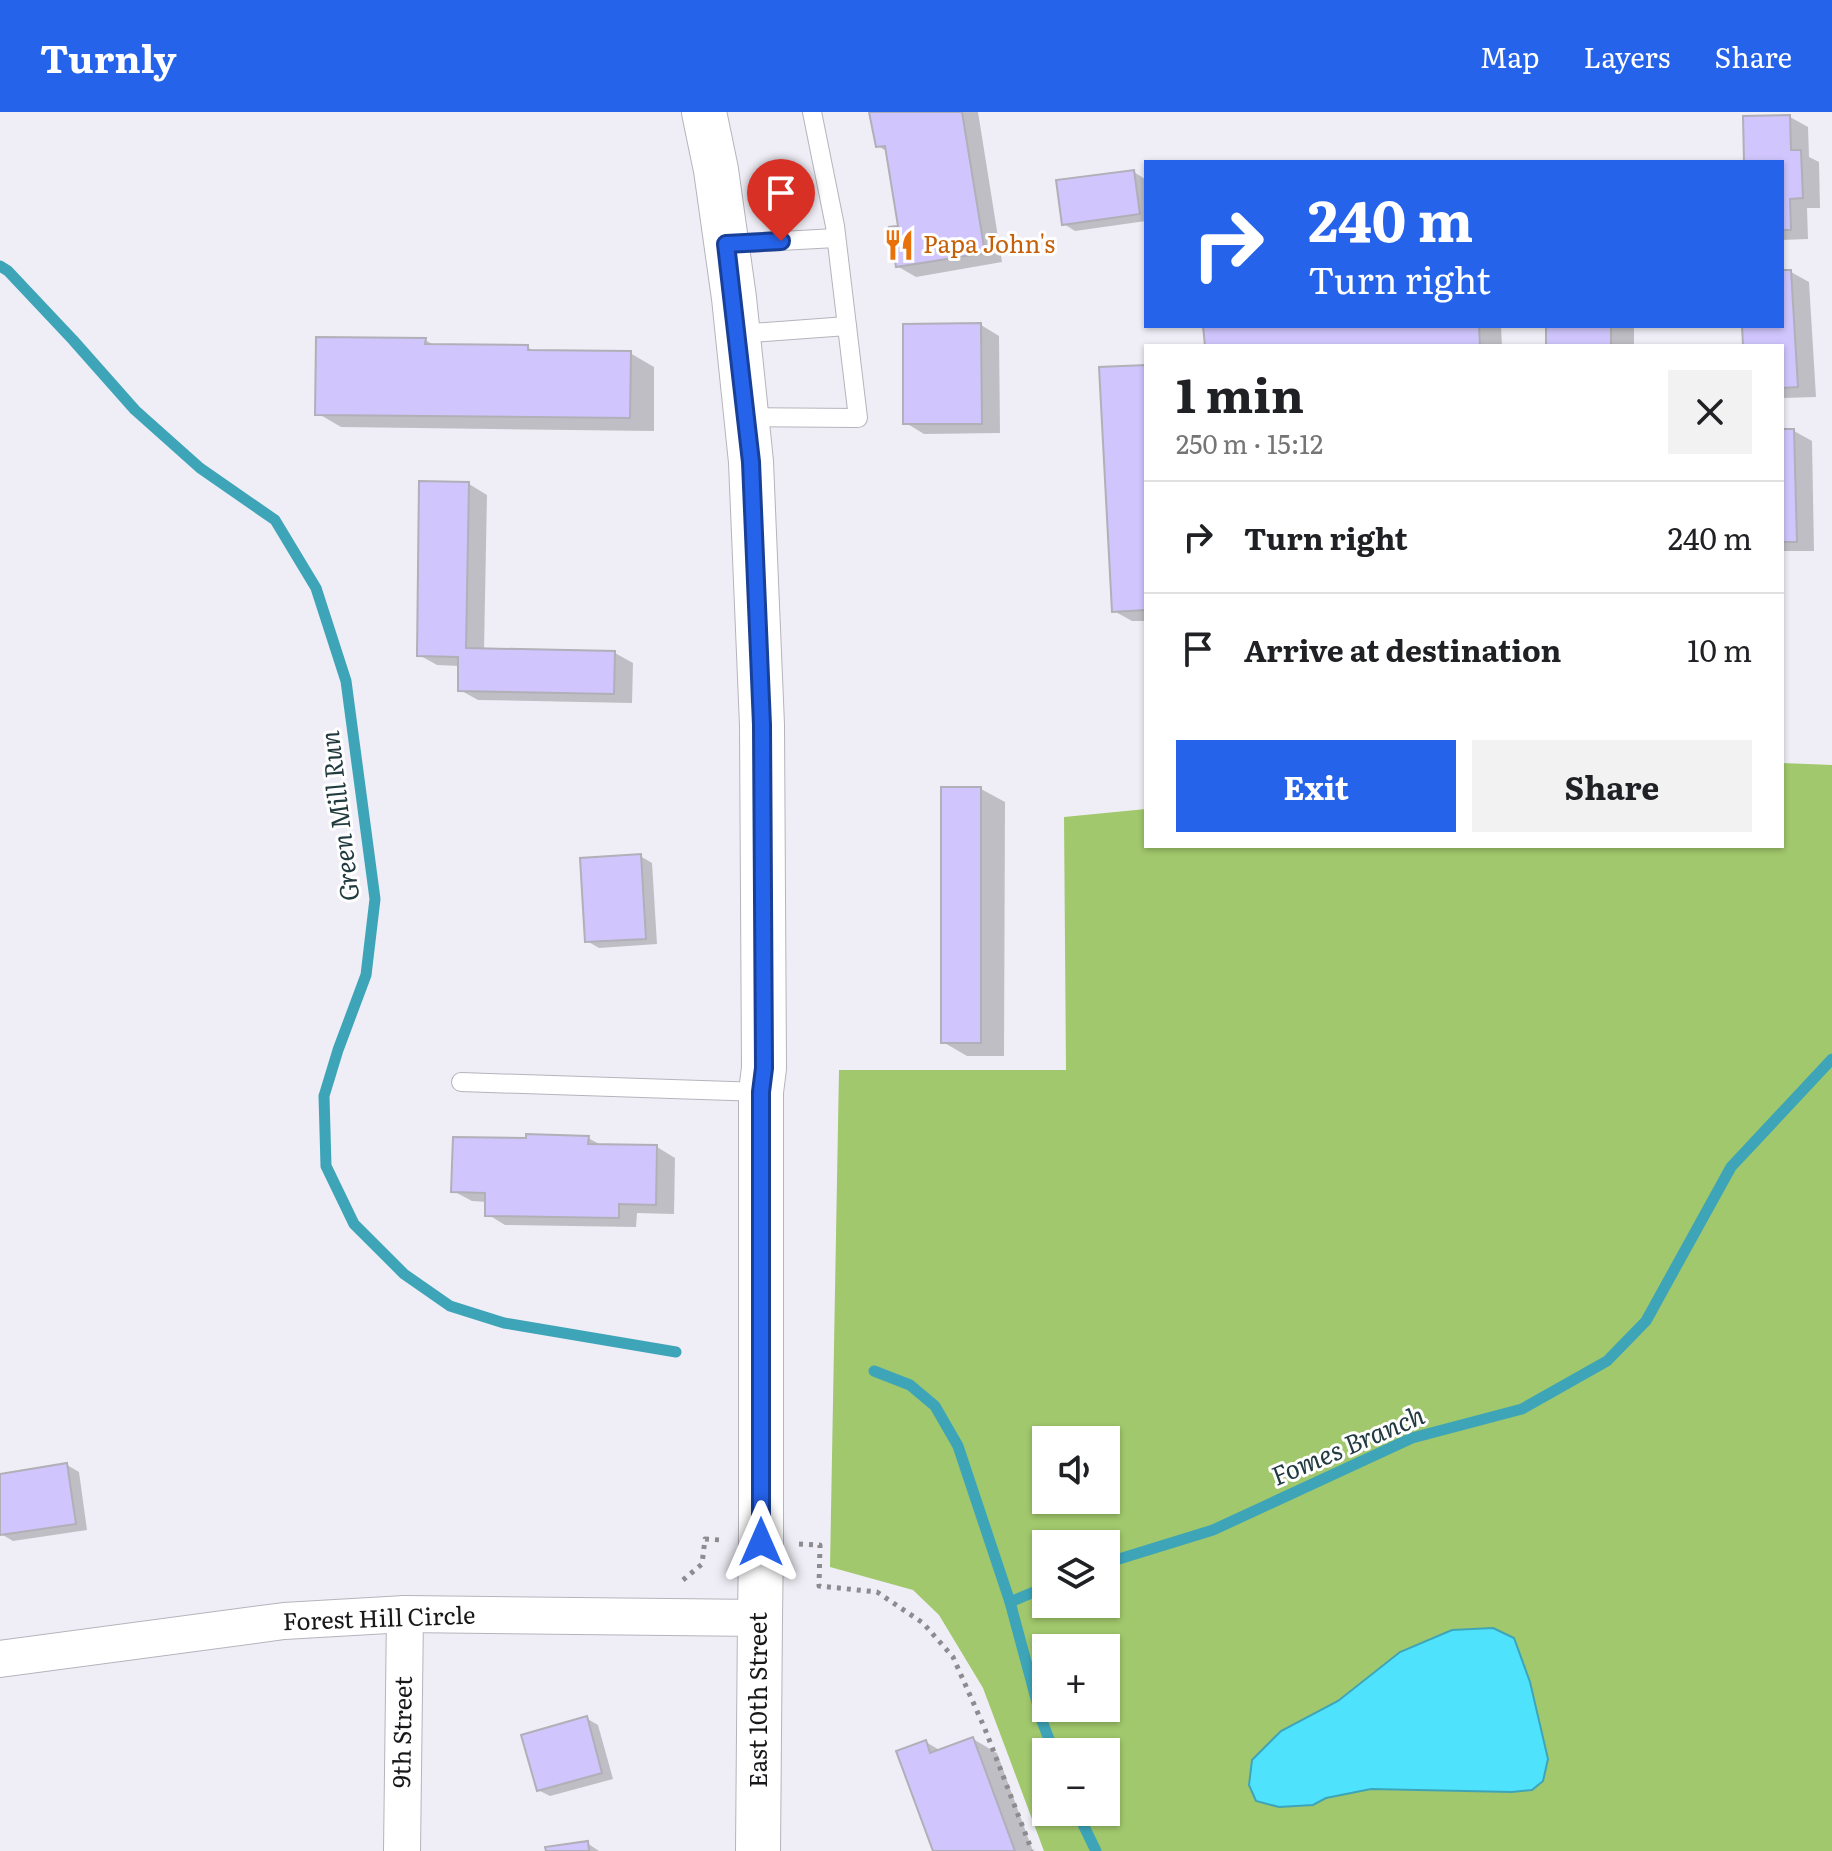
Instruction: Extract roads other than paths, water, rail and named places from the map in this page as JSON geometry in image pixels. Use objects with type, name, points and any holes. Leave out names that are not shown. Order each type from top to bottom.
[{"type":"main road","name":"East 10th Street","points":[[704,112],[726,244],[751,462],[762,725],[764,1068],[761,1092],[758,1851]]},
{"type":"street","name":"Forest Hill Circle","points":[[0,1659],[284,1621],[405,1614],[760,1618]]},
{"type":"street","name":"9th Street","points":[[402,1851],[405,1614]]},
{"type":"lane","points":[[746,417],[858,418],[836,238],[812,112]]},
{"type":"lane","points":[[726,244],[836,238]]},
{"type":"lane","points":[[737,334],[847,326]]},
{"type":"lane","points":[[461,1082],[761,1092]]},
{"type":"water","points":[[1493,1628],[1514,1638],[1530,1682],[1548,1759],[1543,1781],[1532,1790],[1371,1789],[1326,1798],[1313,1805],[1279,1807],[1256,1801],[1249,1785],[1252,1760],[1281,1731],[1338,1701],[1400,1652],[1452,1630]]},
{"type":"waterway","name":"Green Mill Run","points":[[0,266],[73,340],[135,410],[200,468],[275,520],[316,588],[346,681],[375,899],[366,975],[324,1096],[326,1166],[354,1224],[404,1274],[450,1306],[504,1323],[676,1352]]},
{"type":"waterway","name":"Fomes Branch","points":[[1120,1559],[1213,1530],[1412,1438],[1522,1409],[1607,1361],[1646,1321],[1731,1167],[1832,1059]]},
{"type":"waterway","name":"Green Mill Run","points":[[874,1371],[910,1385],[935,1406],[958,1446],[1010,1602],[1049,1738]]},
{"type":"waterway","name":"Fomes Branch","points":[[1010,1602],[1032,1593]]},
{"type":"waterway","name":"Green Mill Run","points":[[1084,1826],[1096,1851]]},
{"type":"place","name":"Papa John's","points":[[899,245]]}]
